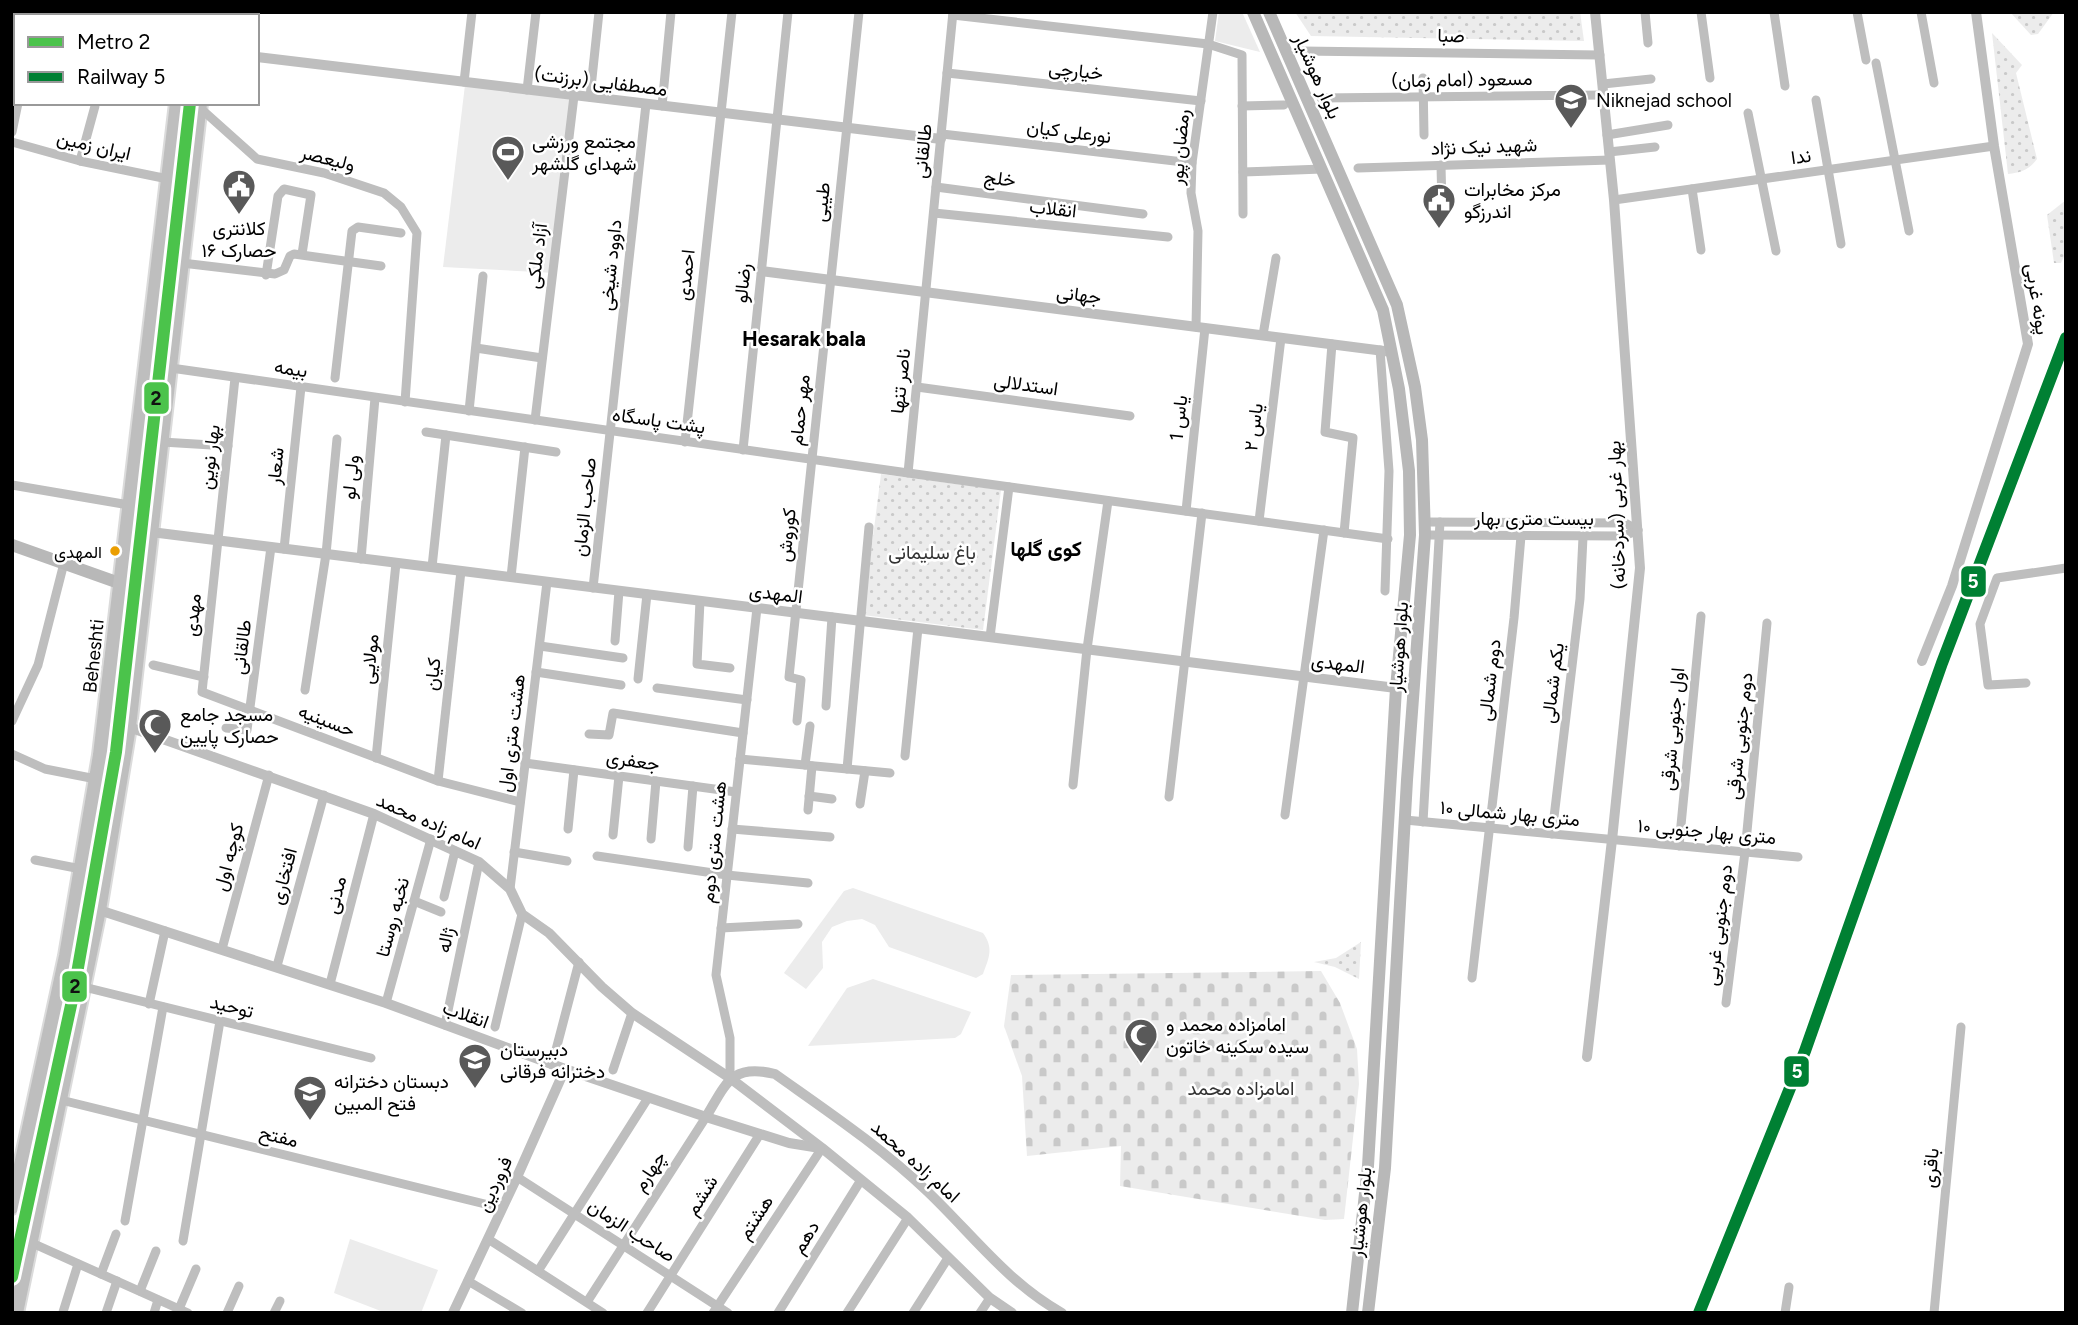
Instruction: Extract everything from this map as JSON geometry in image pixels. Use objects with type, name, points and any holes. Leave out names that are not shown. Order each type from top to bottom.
[{"type":"main road","name":"بلوار هوشیار","points":[[1253,12],[1383,310],[1386,351],[1409,471],[1410,535],[1396,688],[1368,1166],[1352,1313]]},
{"type":"main road","name":"بلوار هوشیار","points":[[1269,12],[1397,305],[1406,341],[1422,440],[1426,528],[1405,820],[1385,1168],[1368,1313]]},
{"type":"main road","name":"Beheshti","points":[[12,1207],[66,956],[110,688],[119,583],[177,105]]},
{"type":"main road","points":[[16,1313],[99,911],[129,727],[200,105]]},
{"type":"main road","points":[[1324,173],[1335,177],[1338,171]]},
{"type":"main road","points":[[1337,204],[1343,199],[1351,200]]},
{"type":"main road","points":[[149,341],[152,348],[159,352],[167,351],[174,343]]},
{"type":"main road","points":[[144,380],[153,374],[160,374],[167,378],[169,385]]},
{"type":"main road","points":[[12,545],[119,583]]},
{"type":"street","points":[[464,82],[472,12]]},
{"type":"street","points":[[527,90],[536,12]]},
{"type":"street","points":[[590,97],[599,12]]},
{"type":"street","points":[[662,106],[671,12]]},
{"type":"street","name":"احمدی","points":[[685,442],[732,12]]},
{"type":"street","name":"رضالو","points":[[743,450],[788,12]]},
{"type":"street","name":"طیبی","points":[[831,280],[859,12]]},
{"type":"street","name":"رمضان پور","points":[[1201,327],[1198,231],[1191,193],[1192,163],[1213,12]]},
{"type":"street","name":"بهار غربی (سردخانه)","points":[[1587,1057],[1640,568],[1614,200],[1595,12]]},
{"type":"street","points":[[1645,12],[1648,43]]},
{"type":"street","points":[[1701,12],[1710,78]]},
{"type":"street","points":[[1774,12],[1785,86]]},
{"type":"street","points":[[1857,12],[1866,60]]},
{"type":"street","points":[[1921,12],[1934,83]]},
{"type":"street","name":"پونه غربی","points":[[1923,661],[1952,586],[2028,344],[1994,146],[1976,12]]},
{"type":"street","points":[[953,14],[1208,44],[1242,55],[1243,214]]},
{"type":"street","name":"طالقانی","points":[[926,292],[953,14]]},
{"type":"street","name":"صبا","points":[[1302,51],[1600,55]]},
{"type":"street","name":"مصطفایی (برزنت)","points":[[259,58],[941,137]]},
{"type":"street","points":[[1876,63],[1909,231]]},
{"type":"street","name":"خیارچی","points":[[947,73],[1201,101]]},
{"type":"street","points":[[1423,78],[1424,135]]},
{"type":"street","name":"مسعود (امام زمان)","points":[[1321,98],[1424,98],[1603,90],[1651,79]]},
{"type":"street","name":"آزاد ملکی","points":[[534,420],[574,96]]},
{"type":"street","points":[[1816,100],[1842,244]]},
{"type":"street","name":"داوود شیخی","points":[[610,431],[646,104]]},
{"type":"street","points":[[12,132],[18,105]]},
{"type":"street","name":"ولیعصر","points":[[200,105],[257,159],[354,182],[393,199],[408,217],[417,233],[405,402]]},
{"type":"street","points":[[1242,106],[1284,105]]},
{"type":"street","points":[[80,161],[95,106]]},
{"type":"street","points":[[1748,113],[1776,251]]},
{"type":"street","points":[[1607,135],[1668,125]]},
{"type":"street","name":"نورعلی کیان","points":[[941,137],[1192,163]]},
{"type":"street","name":"ایران زمین","points":[[12,142],[80,161],[168,179]]},
{"type":"street","name":"ندا","points":[[1614,200],[1994,146]]},
{"type":"street","name":"شهید نیک نژاد","points":[[1358,168],[1610,156],[1655,147]]},
{"type":"street","points":[[1441,165],[1442,208]]},
{"type":"street","points":[[1243,172],[1324,173]]},
{"type":"street","name":"خلج","points":[[936,187],[1143,214]]},
{"type":"street","points":[[266,275],[278,196],[284,189],[311,195],[302,254]]},
{"type":"street","points":[[1692,189],[1701,250]]},
{"type":"street","name":"انقلاب","points":[[934,212],[1168,237]]},
{"type":"street","points":[[335,378],[352,231],[355,228],[401,233]]},
{"type":"street","points":[[182,263],[266,275],[281,273],[290,256],[302,254],[381,266]]},
{"type":"street","points":[[1263,335],[1276,258]]},
{"type":"street","name":"جهانی","points":[[761,271],[1386,351]]},
{"type":"street","points":[[469,411],[483,276]]},
{"type":"street","name":"مهر حمام","points":[[812,460],[831,280]]},
{"type":"street","name":"ناصر تنها","points":[[908,473],[926,292]]},
{"type":"street","name":"یاس 1","points":[[1186,511],[1201,327]]},
{"type":"street","name":"یاس ۲","points":[[1259,521],[1281,338]]},
{"type":"street","points":[[1332,344],[1325,432],[1353,438],[1344,533]]},
{"type":"street","points":[[476,348],[542,358]]},
{"type":"street","points":[[1385,591],[1389,471],[1386,351]]},
{"type":"street","name":"بیمه","points":[[171,369],[405,402]]},
{"type":"street","name":"بهار نوین","points":[[217,540],[235,378]]},
{"type":"street","name":"شعار","points":[[285,549],[301,387]]},
{"type":"street","name":"استدلالی","points":[[917,387],[1130,416]]},
{"type":"street","name":"ولی لو","points":[[361,559],[375,398]]},
{"type":"street","name":"پشت پاسگاه","points":[[405,402],[908,473]]},
{"type":"street","name":"صاحب الزمان","points":[[593,588],[610,431]]},
{"type":"street","points":[[426,432],[556,452]]},
{"type":"street","points":[[432,567],[446,435]]},
{"type":"street","points":[[305,690],[326,554],[337,439]]},
{"type":"street","points":[[162,442],[228,446]]},
{"type":"street","points":[[511,577],[525,447]]},
{"type":"street","name":"کوروش","points":[[797,721],[801,680],[789,677],[812,460]]},
{"type":"street","points":[[1389,471],[1409,471]]},
{"type":"street","points":[[908,473],[1388,539]]},
{"type":"street","points":[[12,485],[129,505]]},
{"type":"street","points":[[990,637],[1009,487]]},
{"type":"street","points":[[1073,785],[1087,649],[1108,501]]},
{"type":"street","points":[[1169,797],[1202,513]]},
{"type":"street","points":[[1423,822],[1440,522]]},
{"type":"street","name":"بیست متری بهار","points":[[1426,528],[1440,522],[1625,523],[1638,530]]},
{"type":"street","points":[[847,769],[869,527]]},
{"type":"street","name":"بیست متری بهار","points":[[1426,528],[1440,535],[1583,537],[1624,536],[1638,530]]},
{"type":"street","points":[[1285,815],[1324,530]]},
{"type":"street","name":"المهدی","points":[[151,532],[1396,688]]},
{"type":"street","name":"دوم شمالی","points":[[1472,978],[1521,536]]},
{"type":"street","name":"یکم شمالی","points":[[1552,834],[1580,599],[1583,537]]},
{"type":"street","name":"مهدی","points":[[202,692],[217,540]]},
{"type":"street","name":"طالقانی","points":[[250,710],[271,547]]},
{"type":"street","points":[[12,721],[38,665],[64,563]]},
{"type":"street","name":"مولایی","points":[[376,758],[396,563]]},
{"type":"street","points":[[2026,683],[1988,684],[1980,624],[1997,578],[2066,568]]},
{"type":"street","name":"کیان","points":[[438,781],[461,571]]},
{"type":"street","name":"هشت متری اول","points":[[510,889],[547,582]]},
{"type":"street","points":[[615,641],[619,591]]},
{"type":"street","points":[[638,679],[647,594]]},
{"type":"street","points":[[700,601],[697,664],[730,668]]},
{"type":"street","name":"هشت متری دوم","points":[[730,1078],[730,1038],[716,975],[757,608]]},
{"type":"street","points":[[826,706],[832,617]]},
{"type":"street","name":"اول جنوبی شرقی","points":[[1679,846],[1701,617]]},
{"type":"street","name":"دوم جنوبی شرقی","points":[[1745,852],[1767,623]]},
{"type":"street","points":[[905,756],[918,628]]},
{"type":"street","points":[[540,646],[623,658]]},
{"type":"street","points":[[153,665],[204,677]]},
{"type":"street","points":[[536,672],[621,685]]},
{"type":"street","points":[[657,688],[747,700]]},
{"type":"street","name":"حسینیه","points":[[202,692],[438,781],[520,802]]},
{"type":"street","points":[[226,728],[247,730],[250,710]]},
{"type":"street","points":[[589,734],[609,735],[613,713],[743,733]]},
{"type":"street","points":[[808,810],[810,726]]},
{"type":"street","name":"امام زاده محمد","points":[[129,727],[374,814],[479,862],[510,889],[522,914],[549,933],[632,1013],[730,1078],[822,1148],[908,1218],[990,1298],[1012,1313]]},
{"type":"street","points":[[12,754],[45,769],[96,779]]},
{"type":"street","points":[[740,759],[890,774]]},
{"type":"street","name":"جعفری","points":[[525,763],[736,792]]},
{"type":"street","points":[[568,829],[574,770]]},
{"type":"street","points":[[860,804],[864,771]]},
{"type":"street","name":"کوچه اول","points":[[222,949],[269,775]]},
{"type":"street","points":[[613,835],[619,776]]},
{"type":"street","points":[[651,839],[656,781]]},
{"type":"street","points":[[688,847],[694,786]]},
{"type":"street","name":"افتخاری","points":[[277,967],[324,795]]},
{"type":"street","points":[[809,796],[832,799]]},
{"type":"street","name":"مدنی","points":[[330,984],[374,814]]},
{"type":"street","name":"۱۰ متری بهار شمالی","points":[[1405,820],[1612,840]]},
{"type":"street","points":[[732,829],[830,837]]},
{"type":"street","name":"نخبه روستا","points":[[386,1003],[431,839]]},
{"type":"street","name":"۱۰ متری بهار جنوبی","points":[[1612,840],[1798,857]]},
{"type":"street","points":[[444,897],[455,851]]},
{"type":"street","points":[[514,852],[567,861]]},
{"type":"street","name":"دوم جنوبی غربی","points":[[1726,1003],[1745,852]]},
{"type":"street","points":[[597,856],[727,875],[808,883]]},
{"type":"street","points":[[35,860],[81,869]]},
{"type":"street","name":"ژاله","points":[[445,1025],[479,862]]},
{"type":"street","points":[[414,901],[442,912]]},
{"type":"street","name":"انقلاب","points":[[99,911],[386,1003],[552,1065],[706,1117],[789,1143],[822,1148]]},
{"type":"street","points":[[495,1027],[522,914]]},
{"type":"street","points":[[721,928],[798,924]]},
{"type":"street","points":[[149,1004],[165,931]]},
{"type":"street","points":[[552,1065],[579,962]]},
{"type":"street","name":"توحید","points":[[84,987],[371,1058]]},
{"type":"street","points":[[125,1221],[163,1007]]},
{"type":"street","points":[[613,1070],[632,1013]]},
{"type":"street","points":[[183,1241],[220,1021]]},
{"type":"street","name":"باقری","points":[[1934,1313],[1961,1027]]},
{"type":"street","name":"فروردین","points":[[453,1313],[565,1069]]},
{"type":"street","name":"امام زاده محمد","points":[[730,1078],[739,1073],[759,1070],[775,1074],[880,1149],[928,1192],[1010,1277],[1062,1313]]},
{"type":"street","points":[[706,1117],[730,1078]]},
{"type":"street","points":[[538,1271],[649,1098]]},
{"type":"street","name":"مفتح","points":[[61,1100],[489,1205]]},
{"type":"street","name":"چهارم","points":[[587,1302],[706,1117]]},
{"type":"street","name":"ششم","points":[[648,1313],[760,1134]]},
{"type":"street","name":"هشتم","points":[[715,1309],[822,1148]]},
{"type":"street","name":"صاحب الزمان","points":[[517,1177],[671,1276],[715,1309],[728,1313]]},
{"type":"street","name":"دهم","points":[[778,1313],[861,1180]]},
{"type":"street","points":[[847,1313],[908,1218]]},
{"type":"street","points":[[101,1274],[116,1234]]},
{"type":"street","points":[[488,1239],[603,1313]]},
{"type":"street","points":[[32,1243],[183,1311],[196,1269]]},
{"type":"street","points":[[140,1291],[156,1251]]},
{"type":"street","points":[[913,1313],[948,1258]]},
{"type":"street","points":[[63,1312],[78,1264]]},
{"type":"street","points":[[106,1313],[117,1281]]},
{"type":"street","points":[[468,1281],[522,1313]]},
{"type":"street","points":[[227,1313],[239,1286]]},
{"type":"street","points":[[1785,1313],[1789,1287]]},
{"type":"street","points":[[980,1313],[990,1298]]},
{"type":"street","points":[[154,1313],[159,1300]]},
{"type":"street","points":[[274,1313],[281,1301]]},
{"type":"green space","points":[[1219,12],[1242,12],[1260,52],[1215,41]]},
{"type":"green space","points":[[1295,12],[1580,12],[1584,41],[1311,36]]},
{"type":"green space","points":[[2010,12],[2054,12],[2038,34],[2031,35]]},
{"type":"green space","points":[[1992,33],[2022,65],[2016,73],[2037,159],[2028,168],[2008,174]]},
{"type":"green space","name":"مجتمع ورزشی شهدای گلشهر","points":[[465,85],[571,98],[555,273],[443,267]]},
{"type":"green space","points":[[2066,200],[2066,252],[2061,263],[2054,263],[2047,215]]},
{"type":"green space","name":"باغ سلیمانی","points":[[881,474],[1001,490],[983,630],[863,615]]},
{"type":"green space","points":[[853,888],[983,933],[989,948],[989,958],[983,974],[976,978],[889,947],[875,925],[862,919],[832,927],[822,942],[823,968],[806,989],[784,973],[844,891]]},
{"type":"green space","points":[[1361,942],[1359,979],[1335,967],[1314,962],[1336,958]]},
{"type":"green space","name":"امامزاده محمد","points":[[1321,971],[1340,1003],[1357,1049],[1359,1084],[1344,1219],[1325,1220],[1120,1186],[1121,1146],[1027,1156],[1022,1076],[1004,1026],[1011,975]]},
{"type":"green space","points":[[873,979],[971,1012],[961,1034],[955,1038],[808,1046],[847,988]]},
{"type":"green space","points":[[350,1239],[438,1270],[421,1313],[386,1313],[334,1293]]},
{"type":"metro line","name":"2","points":[[12,1277],[73,996],[116,752],[190,105]]},
{"type":"rail line","name":"5","points":[[1699,1313],[1805,1051],[1942,663],[2066,338]]},
{"type":"place","name":"Niknejad school","points":[[1571,130]]},
{"type":"place","name":"مجتمع ورزشی شهدای گلشهر","points":[[508,182]]},
{"type":"place","name":"کلانتری ۱۶ حصارک","points":[[239,216]]},
{"type":"place","name":"مرکز مخابرات اندرزگو","points":[[1439,230]]},
{"type":"place","name":"المهدی","points":[[115,551]]},
{"type":"place","name":"مسجد جامع حصارک پایین","points":[[155,755]]},
{"type":"place","name":"امامزاده محمد و سیده سکینه خاتون","points":[[1141,1065]]},
{"type":"place","name":"دبیرستان دخترانه فرقانی","points":[[475,1090]]},
{"type":"place","name":"دبستان دخترانه فتح المبین","points":[[310,1122]]},
{"type":"district","name":"Hesarak bala","points":[[804,339]]},
{"type":"district","name":"کوی گلها","points":[[1046,549]]}]
